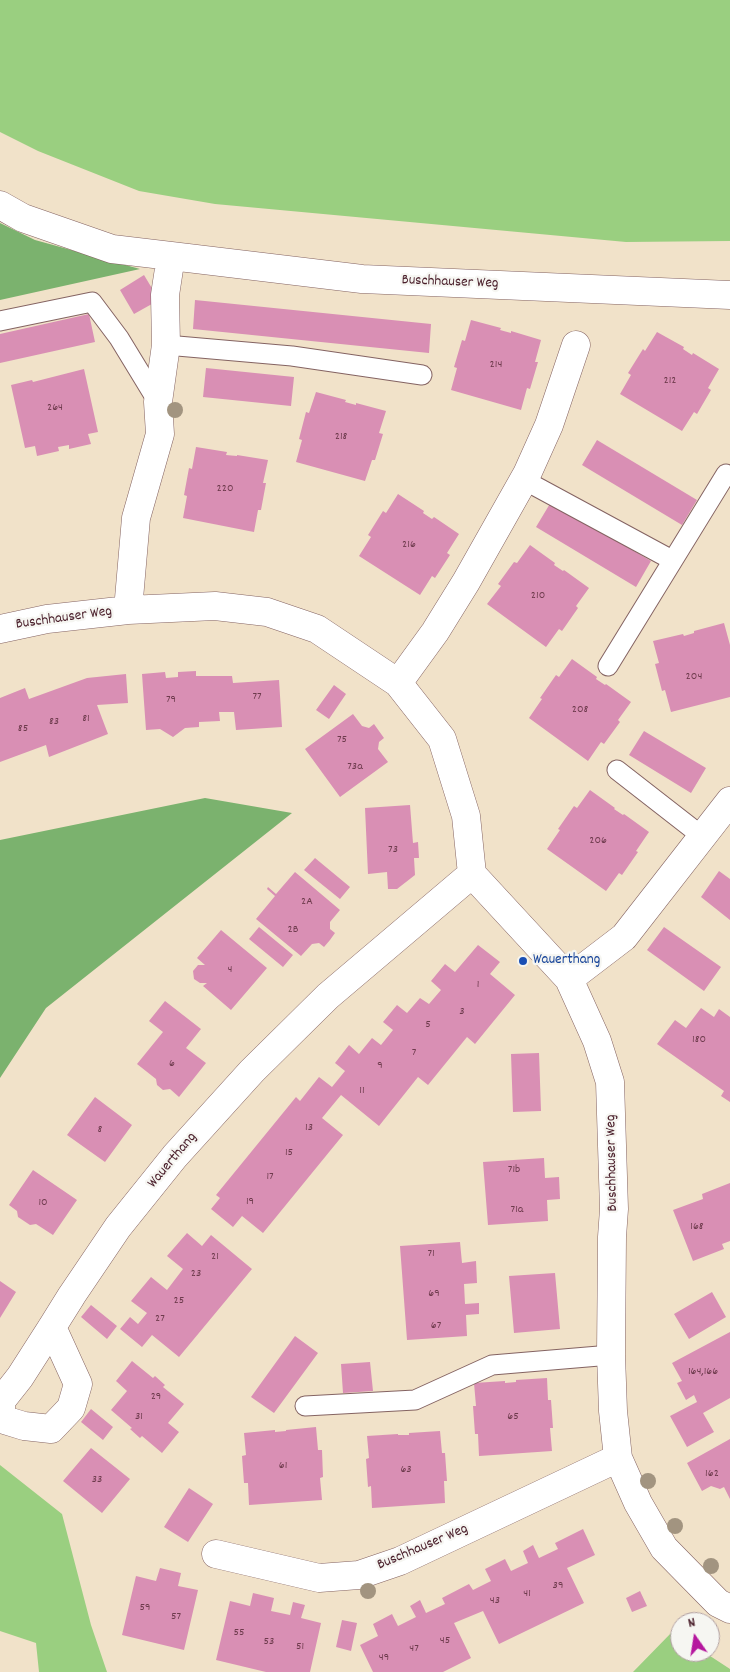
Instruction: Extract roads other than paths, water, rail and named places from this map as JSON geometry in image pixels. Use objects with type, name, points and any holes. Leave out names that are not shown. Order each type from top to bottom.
[{"type":"street","name":"Buschhauser Weg","points":[[0,205],[23,218],[112,249],[362,279],[730,294]]},
{"type":"street","name":"Buschhauser Weg","points":[[128,610],[136,518],[160,434],[158,402],[166,345],[165,295],[171,256]]},
{"type":"street","points":[[398,683],[450,608],[524,480],[549,425],[576,345]]},
{"type":"street","name":"Buschhauser Weg","points":[[0,629],[47,618],[128,610],[215,606],[267,612],[317,629],[398,683],[442,739],[466,816],[472,874],[569,979],[597,1041],[610,1082],[614,1209],[611,1355],[613,1411],[618,1458],[638,1503],[664,1548],[718,1603],[730,1609]]},
{"type":"street","points":[[569,979],[624,937],[730,801]]},
{"type":"street","name":"Wauerthang","points":[[52,1327],[118,1227],[175,1156],[252,1071],[328,996],[472,874]]},
{"type":"street","name":"Buschhauser Weg","points":[[216,1554],[320,1578],[359,1575],[400,1561],[618,1458]]},
{"type":"lane","name":"Buschhauser Weg","points":[[0,321],[92,302],[119,338],[158,402]]},
{"type":"lane","points":[[166,345],[292,356],[422,375]]},
{"type":"lane","points":[[608,666],[726,474]]},
{"type":"lane","points":[[524,480],[672,560]]},
{"type":"lane","points":[[617,770],[703,838]]},
{"type":"lane","points":[[305,1406],[415,1400],[492,1365],[611,1355]]},
{"type":"place","name":"Wauerthang","points":[[523,961]]}]
